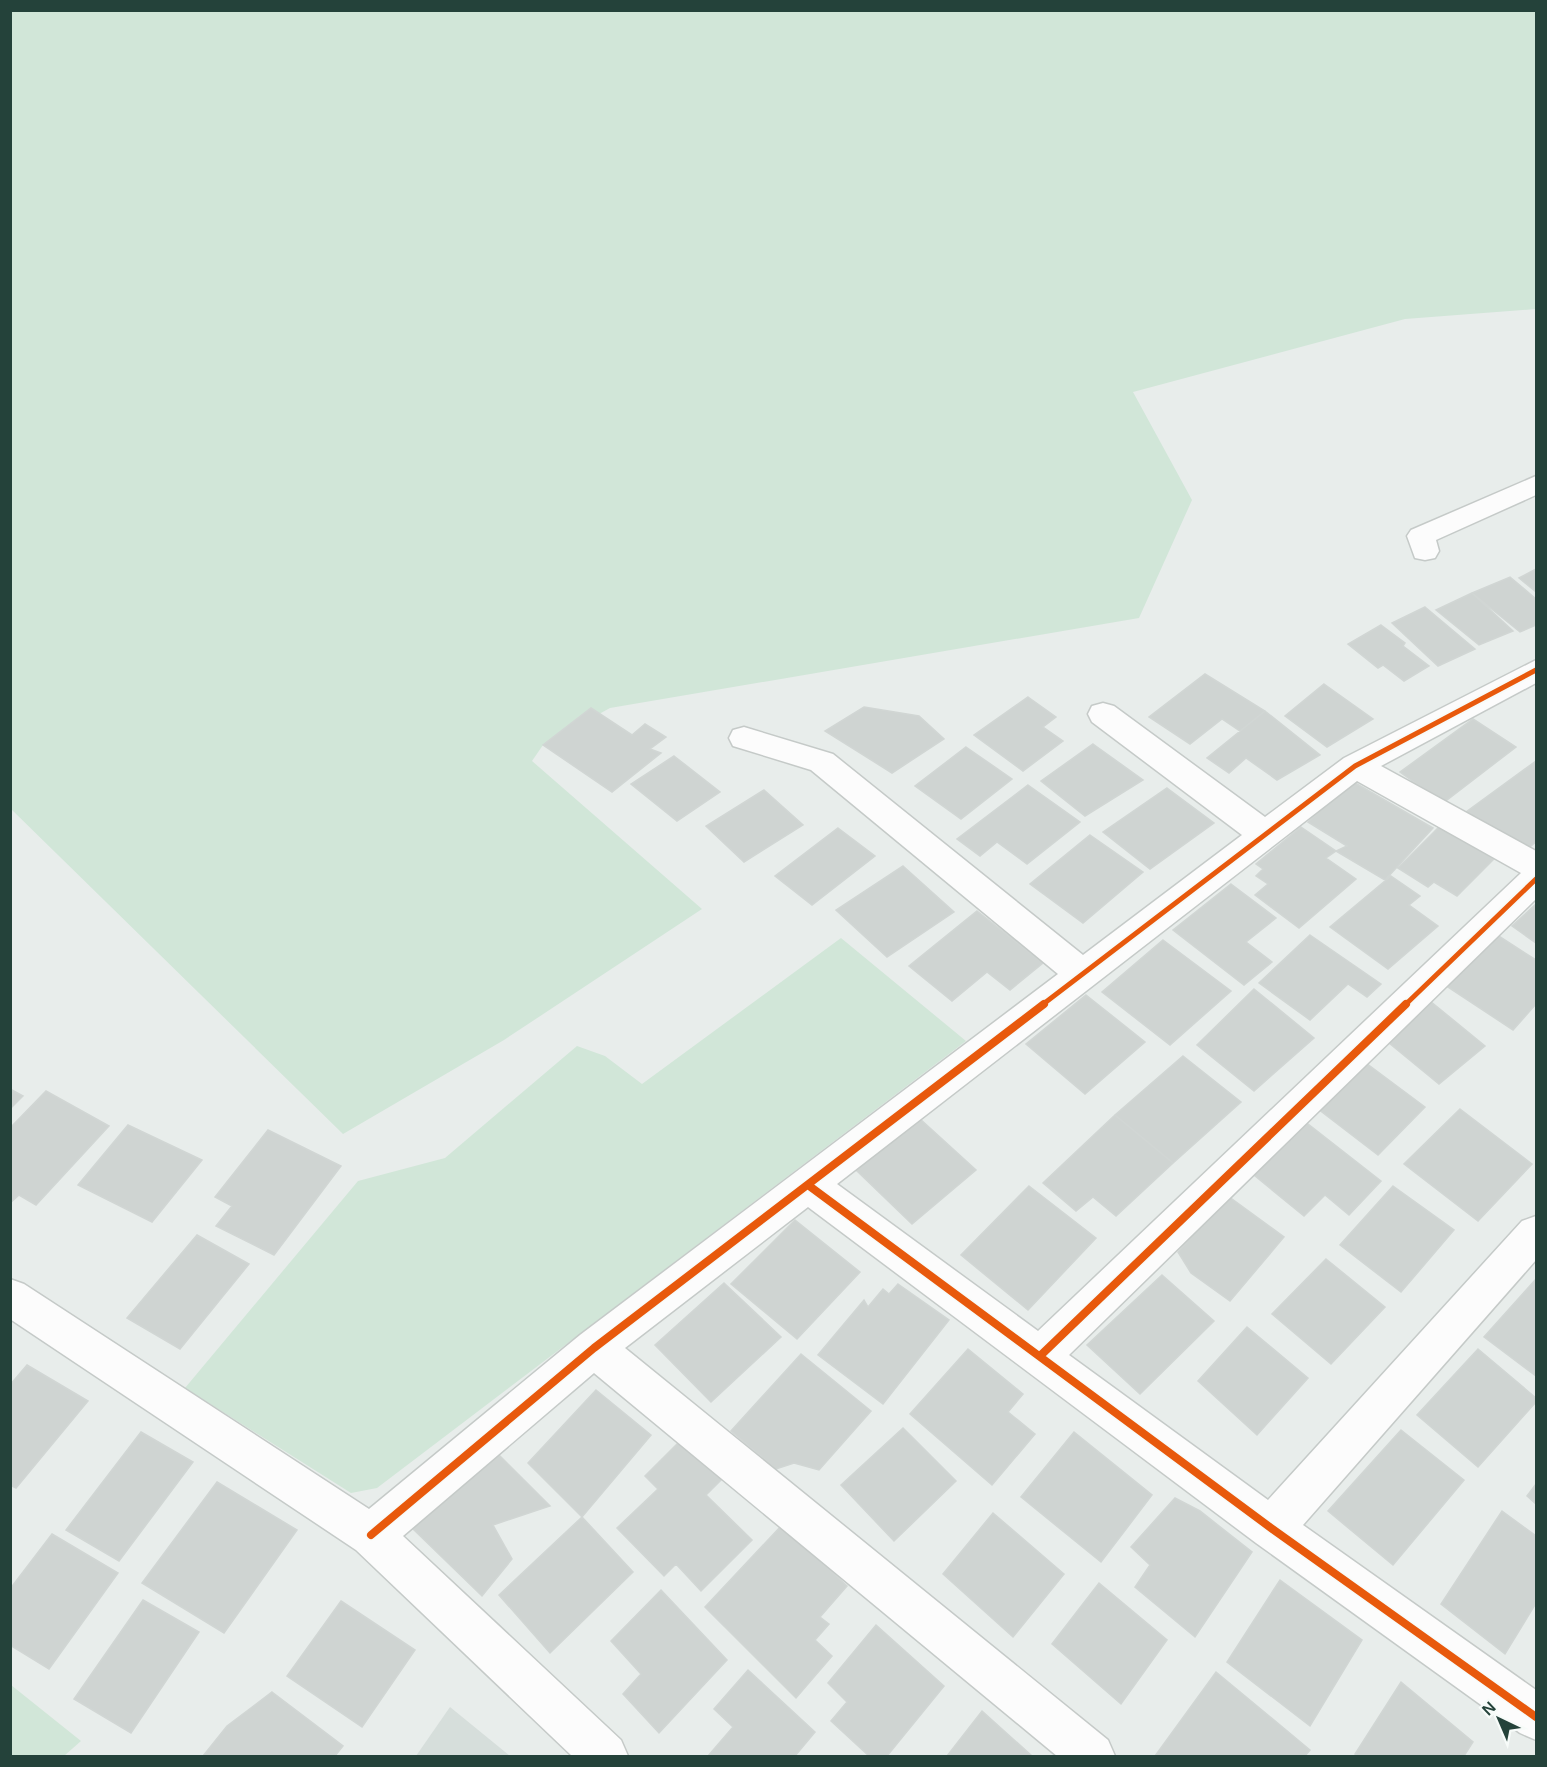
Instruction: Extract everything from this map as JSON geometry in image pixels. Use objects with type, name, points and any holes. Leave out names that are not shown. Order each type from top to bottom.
[{"type":"street","points":[[1425,551],[1422,536],[1536,485]]},
{"type":"street","points":[[371,1535],[594,1348],[1355,766],[1536,669]]},
{"type":"street","points":[[1104,714],[1266,835]]},
{"type":"street","points":[[744,738],[822,762],[1084,975]]},
{"type":"street","points":[[1355,766],[1536,866]]},
{"type":"street","points":[[1040,1356],[1536,879]]},
{"type":"street","points":[[808,1185],[1270,1528],[1536,1717]]},
{"type":"street","points":[[1270,1528],[1536,1233]]},
{"type":"street","points":[[10,1297],[371,1535],[606,1756]]},
{"type":"street","points":[[594,1348],[1092,1756]]},
{"type":"shaded area","points":[[450,1707],[510,1756],[416,1756]]},
{"type":"green space","points":[[10,11],[1536,11],[1536,309],[1405,319],[1133,392],[1192,500],[1139,618],[610,708],[543,745],[532,761],[702,909],[504,1040],[343,1134],[11,809]]},
{"type":"green space","points":[[841,938],[966,1041],[377,1488],[351,1493],[185,1388],[358,1181],[445,1158],[577,1046],[605,1056],[642,1084]]},
{"type":"green space","points":[[11,1685],[81,1741],[64,1756],[11,1756]]},
{"type":"building","points":[[1536,569],[1536,592],[1519,578]]},
{"type":"building","points":[[1510,577],[1536,599],[1536,625],[1520,632],[1472,593]]},
{"type":"building","points":[[1472,593],[1513,631],[1479,645],[1436,610]]},
{"type":"building","points":[[1425,607],[1475,649],[1438,666],[1392,623]]},
{"type":"building","points":[[1381,625],[1405,643],[1403,646],[1429,666],[1404,681],[1383,665],[1378,668],[1348,644]]},
{"type":"building","points":[[1205,674],[1265,711],[1240,731],[1222,719],[1190,744],[1149,717]]},
{"type":"building","points":[[1324,684],[1373,719],[1327,747],[1285,716]]},
{"type":"building","points":[[1028,697],[1056,717],[1043,727],[1063,741],[1023,771],[974,735]]},
{"type":"building","points":[[864,707],[919,716],[944,739],[892,773],[825,731]]},
{"type":"building","points":[[591,708],[632,735],[645,724],[666,737],[650,749],[661,753],[612,792],[543,745]]},
{"type":"building","points":[[1265,711],[1320,755],[1277,780],[1246,758],[1229,773],[1207,758]]},
{"type":"building","points":[[1473,719],[1516,747],[1443,803],[1400,772]]},
{"type":"building","points":[[1093,744],[1143,780],[1085,816],[1041,781]]},
{"type":"building","points":[[966,747],[1012,779],[961,819],[915,786]]},
{"type":"building","points":[[674,756],[720,792],[677,821],[631,784]]},
{"type":"building","points":[[1536,761],[1536,842],[1522,853],[1466,812]]},
{"type":"building","points":[[1350,780],[1433,828],[1385,880],[1336,851],[1347,846],[1308,822]]},
{"type":"building","points":[[1028,785],[1080,822],[1027,864],[997,842],[980,856],[957,839]]},
{"type":"building","points":[[1167,788],[1214,823],[1150,869],[1103,832]]},
{"type":"building","points":[[764,790],[803,825],[744,862],[706,826]]},
{"type":"building","points":[[1440,826],[1494,859],[1457,896],[1434,882],[1428,887],[1398,868]]},
{"type":"building","points":[[1301,827],[1336,851],[1326,858],[1356,879],[1299,928],[1255,895],[1268,884],[1256,876],[1263,869],[1256,864]]},
{"type":"building","points":[[838,828],[875,856],[812,905],[775,876]]},
{"type":"building","points":[[1090,835],[1143,872],[1083,923],[1030,884]]},
{"type":"building","points":[[903,866],[954,912],[887,957],[836,910]]},
{"type":"building","points":[[1391,876],[1420,896],[1409,905],[1438,926],[1388,969],[1330,927]]},
{"type":"building","points":[[1231,884],[1276,918],[1246,942],[1272,962],[1244,985],[1173,930]]},
{"type":"building","points":[[1536,904],[1536,943],[1512,926]]},
{"type":"building","points":[[977,911],[1043,963],[1010,990],[987,972],[952,1001],[909,966]]},
{"type":"building","points":[[1494,933],[1536,960],[1536,1004],[1513,1030],[1445,985]]},
{"type":"building","points":[[1310,935],[1381,984],[1367,997],[1348,984],[1310,1020],[1259,983]]},
{"type":"building","points":[[1163,940],[1231,991],[1170,1045],[1102,992]]},
{"type":"building","points":[[1254,989],[1314,1038],[1254,1091],[1197,1045]]},
{"type":"building","points":[[1086,995],[1145,1042],[1085,1094],[1026,1044]]},
{"type":"building","points":[[1430,1001],[1485,1046],[1439,1084],[1383,1038]]},
{"type":"building","points":[[1183,1056],[1241,1102],[1173,1163],[1115,1115]]},
{"type":"building","points":[[1366,1063],[1425,1107],[1378,1155],[1318,1109]]},
{"type":"building","points":[[10,1089],[23,1096],[10,1109]]},
{"type":"building","points":[[46,1091],[109,1126],[36,1205],[19,1195],[10,1203],[10,1128]]},
{"type":"building","points":[[1460,1109],[1532,1164],[1478,1221],[1404,1164]]},
{"type":"building","points":[[1115,1115],[1173,1163],[1116,1216],[1093,1197],[1076,1211],[1043,1183]]},
{"type":"building","points":[[919,1118],[976,1170],[912,1224],[855,1169]]},
{"type":"building","points":[[1303,1120],[1381,1181],[1349,1215],[1325,1195],[1304,1216],[1249,1171]]},
{"type":"building","points":[[128,1125],[202,1160],[152,1222],[78,1185]]},
{"type":"building","points":[[268,1130],[341,1166],[274,1255],[216,1226],[232,1206],[215,1197]]},
{"type":"building","points":[[1029,1186],[1096,1238],[1028,1310],[961,1255]]},
{"type":"building","points":[[1393,1186],[1454,1230],[1401,1292],[1340,1245]]},
{"type":"building","points":[[1228,1196],[1284,1237],[1230,1301],[1191,1273],[1178,1252]]},
{"type":"building","points":[[795,1220],[860,1272],[797,1339],[731,1284]]},
{"type":"building","points":[[197,1235],[249,1264],[180,1349],[127,1318]]},
{"type":"building","points":[[1326,1259],[1385,1307],[1331,1364],[1272,1314]]},
{"type":"building","points":[[1162,1275],[1214,1321],[1140,1394],[1087,1345]]},
{"type":"building","points":[[1536,1279],[1536,1376],[1484,1337]]},
{"type":"building","points":[[724,1283],[781,1337],[711,1402],[655,1345]]},
{"type":"building","points":[[898,1284],[949,1320],[883,1404],[818,1355],[864,1300],[868,1307],[883,1289],[889,1294]]},
{"type":"building","points":[[1247,1327],[1308,1378],[1257,1435],[1198,1381]]},
{"type":"building","points":[[968,1349],[1023,1394],[1008,1412],[1035,1434],[992,1485],[910,1414]]},
{"type":"building","points":[[1478,1349],[1536,1398],[1536,1402],[1478,1467],[1417,1415]]},
{"type":"building","points":[[801,1354],[871,1411],[819,1470],[794,1463],[776,1469],[731,1431]]},
{"type":"building","points":[[27,1365],[88,1401],[16,1488],[10,1485],[10,1385]]},
{"type":"building","points":[[596,1390],[651,1435],[582,1517],[528,1463]]},
{"type":"building","points":[[903,1428],[956,1481],[894,1541],[841,1485]]},
{"type":"building","points":[[1401,1430],[1464,1480],[1393,1565],[1328,1511]]},
{"type":"building","points":[[141,1432],[193,1462],[119,1561],[66,1530]]},
{"type":"building","points":[[1074,1432],[1152,1495],[1101,1562],[1021,1497]]},
{"type":"building","points":[[682,1439],[722,1479],[706,1495],[752,1540],[701,1591],[676,1564],[664,1576],[617,1528],[658,1489],[645,1476]]},
{"type":"building","points":[[491,1447],[550,1506],[493,1525],[512,1559],[482,1596],[411,1527]]},
{"type":"building","points":[[217,1482],[297,1530],[224,1633],[142,1583]]},
{"type":"building","points":[[1536,1484],[1536,1504],[1527,1496]]},
{"type":"building","points":[[1175,1498],[1200,1511],[1252,1552],[1195,1637],[1135,1587],[1150,1565],[1131,1547]]},
{"type":"building","points":[[1502,1511],[1536,1536],[1536,1603],[1505,1654],[1441,1604]]},
{"type":"building","points":[[993,1513],[1064,1574],[1013,1637],[943,1574]]},
{"type":"building","points":[[582,1517],[633,1572],[550,1653],[499,1595]]},
{"type":"building","points":[[782,1525],[847,1586],[820,1617],[829,1624],[815,1640],[832,1656],[796,1698],[705,1607]]},
{"type":"building","points":[[52,1534],[118,1573],[49,1669],[10,1645],[10,1589]]},
{"type":"building","points":[[1280,1580],[1362,1640],[1310,1726],[1227,1662]]},
{"type":"building","points":[[1099,1583],[1167,1640],[1121,1704],[1052,1644]]},
{"type":"building","points":[[661,1590],[727,1660],[659,1733],[623,1694],[641,1674],[611,1641]]},
{"type":"building","points":[[143,1600],[199,1632],[131,1733],[74,1699]]},
{"type":"building","points":[[341,1601],[415,1650],[362,1727],[287,1676]]},
{"type":"building","points":[[876,1625],[944,1686],[887,1756],[869,1756],[831,1721],[847,1702],[828,1683]]},
{"type":"building","points":[[748,1670],[815,1732],[795,1756],[708,1756],[733,1727],[714,1709]]},
{"type":"building","points":[[1216,1672],[1310,1750],[1305,1756],[1155,1756]]},
{"type":"building","points":[[1401,1682],[1473,1742],[1464,1756],[1358,1756],[1355,1754]]},
{"type":"building","points":[[272,1692],[343,1746],[335,1756],[203,1756],[227,1726]]},
{"type":"building","points":[[982,1711],[1032,1756],[947,1756]]},
{"type":"cycle path","points":[[371,1535],[594,1348],[1355,766],[1536,670]]},
{"type":"cycle path","points":[[1040,1356],[1536,879]]},
{"type":"cycle path","points":[[808,1185],[1271,1528],[1536,1717]]}]
